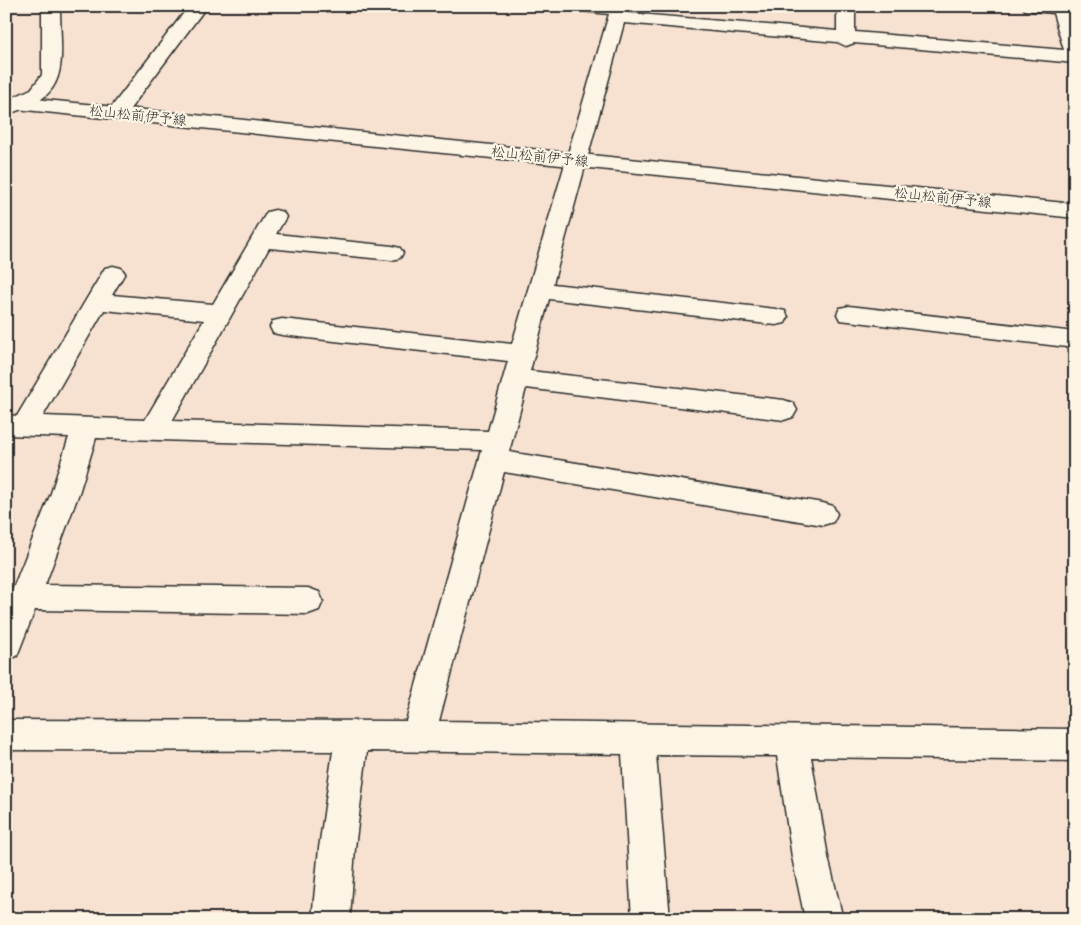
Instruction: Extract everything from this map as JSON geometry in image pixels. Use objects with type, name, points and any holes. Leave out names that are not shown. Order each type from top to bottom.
[{"type":"street","points":[[10,104],[42,92],[51,75],[51,6]]},
{"type":"street","points":[[117,113],[198,6]]},
{"type":"street","points":[[576,6],[846,39],[1075,57],[1060,7],[1031,6]]},
{"type":"street","points":[[846,6],[846,39]]},
{"type":"street","points":[[418,736],[575,160],[618,11]]},
{"type":"street","name":"松山松前伊予線","points":[[10,104],[117,113],[1075,211]]},
{"type":"street","points":[[153,430],[275,217]]},
{"type":"street","points":[[262,240],[392,253]]},
{"type":"street","points":[[16,425],[113,273]]},
{"type":"street","points":[[540,290],[776,317]]},
{"type":"street","points":[[96,301],[219,313]]},
{"type":"street","points":[[849,314],[1075,340]]},
{"type":"street","points":[[282,327],[784,410]]},
{"type":"street","points":[[16,425],[153,430],[496,451],[823,514]]},
{"type":"street","points":[[6,646],[65,493],[86,428]]},
{"type":"street","points":[[25,597],[308,601]]},
{"type":"street","points":[[6,735],[418,736],[1075,745]]},
{"type":"street","points":[[331,919],[337,848],[352,736]]},
{"type":"street","points":[[638,739],[651,919]]},
{"type":"street","points":[[791,741],[810,857],[824,919]]}]
